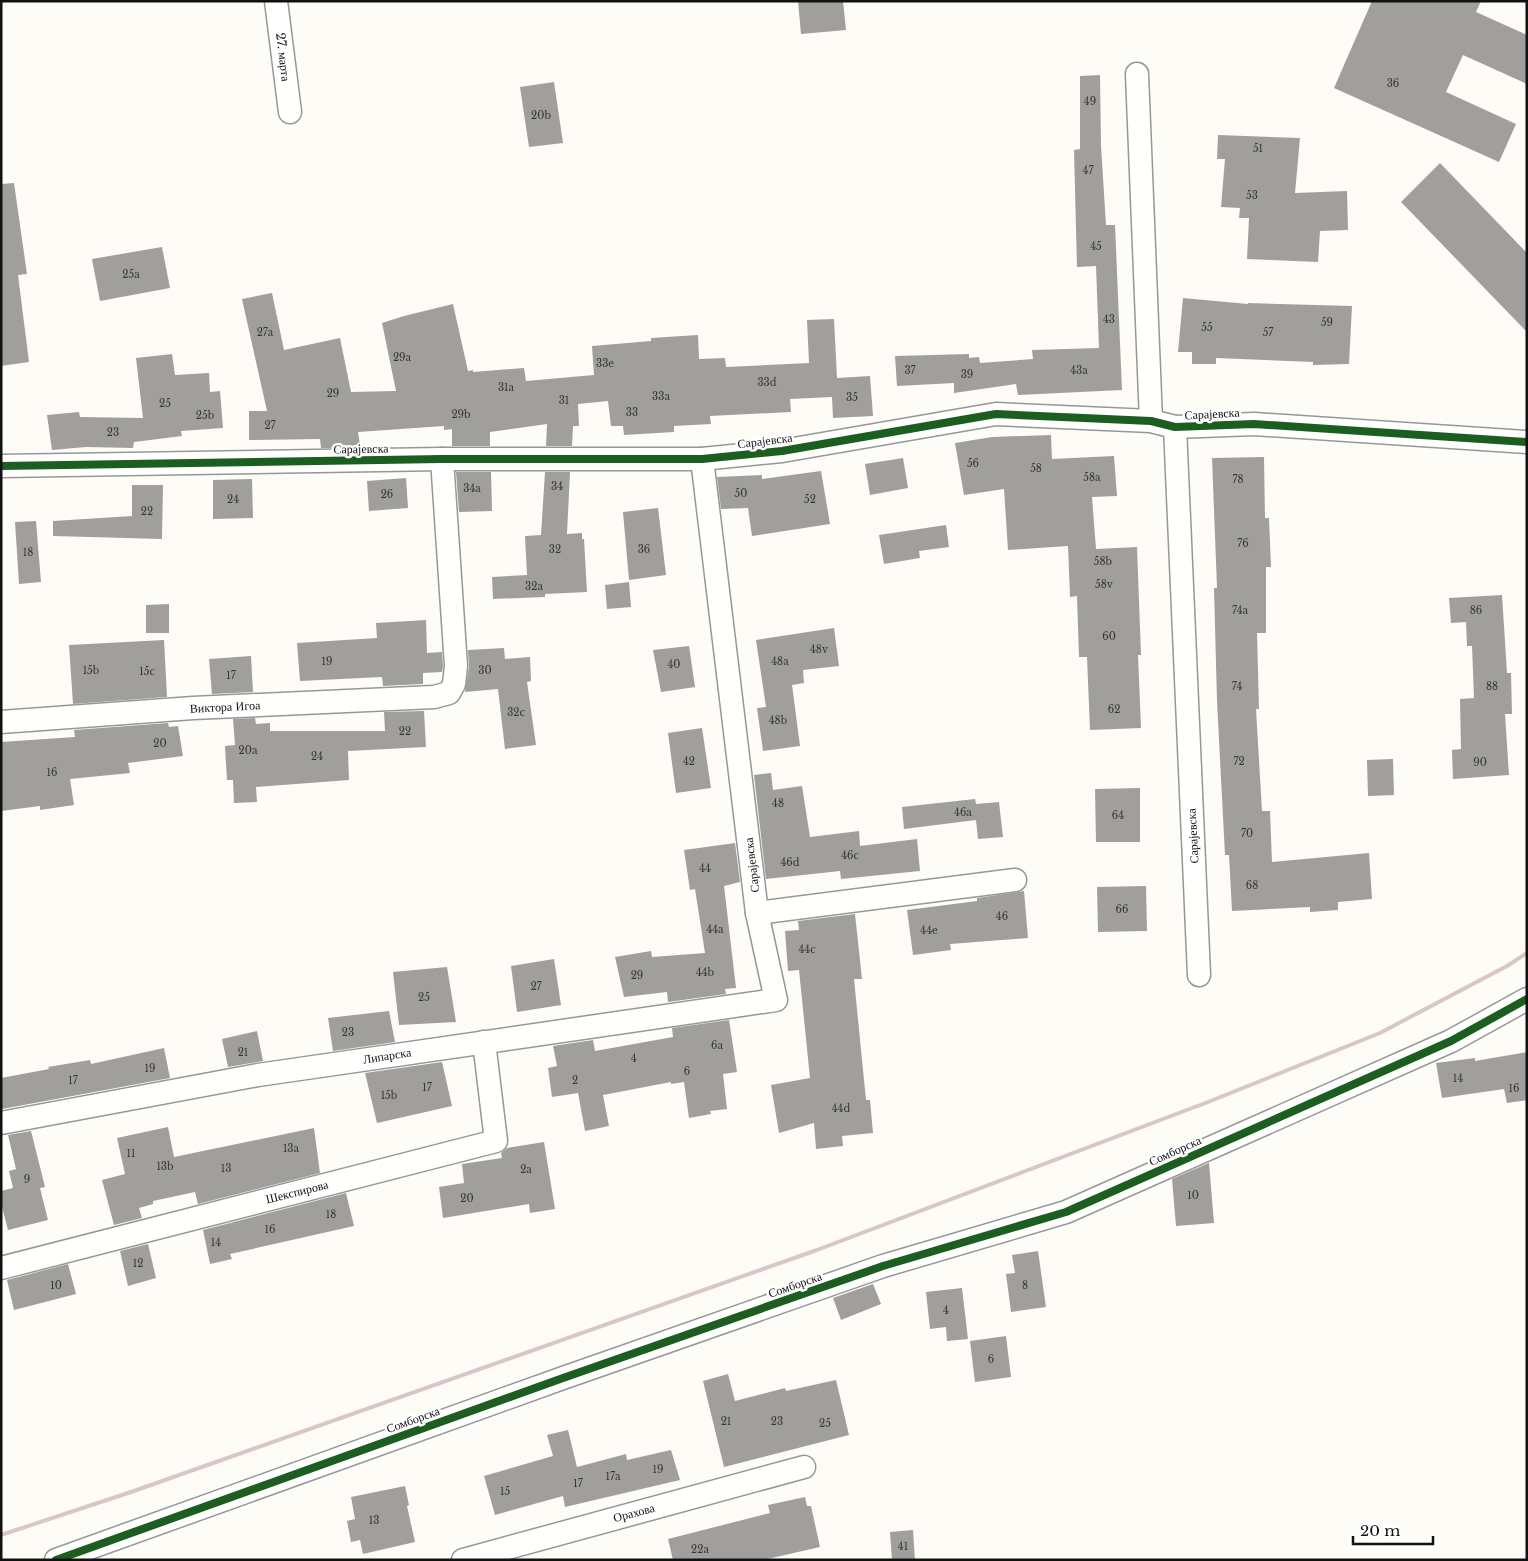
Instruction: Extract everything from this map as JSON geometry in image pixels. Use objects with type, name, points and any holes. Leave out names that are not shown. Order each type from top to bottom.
[{"type":"street","name":"27. марта","points":[[276,1],[290,112]]},
{"type":"street","points":[[1137,74],[1150,421]]},
{"type":"street","name":"Сарајевска","points":[[1,466],[442,459],[702,459],[782,450],[996,414],[1150,421],[1175,427],[1254,424],[1527,442]]},
{"type":"street","name":"Сарајевска","points":[[1175,427],[1199,975]]},
{"type":"street","name":"Виктора Игоа","points":[[1,722],[193,708],[434,697],[449,693],[454,684],[456,666],[442,459]]},
{"type":"street","name":"Сарајевска","points":[[702,459],[758,913],[776,1000]]},
{"type":"street","points":[[758,913],[1015,880]]},
{"type":"street","name":"Сомборска","points":[[56,1560],[554,1381],[883,1266],[1066,1212],[1451,1041],[1527,999]]},
{"type":"street","name":"Липарска","points":[[1,1123],[258,1075],[776,1000]]},
{"type":"street","name":"Шекспирова","points":[[1,1268],[496,1141],[484,1042]]},
{"type":"street","name":"Орахова","points":[[463,1560],[804,1467]]},
{"type":"building","points":[[798,1],[843,1],[846,30],[801,34]]},
{"type":"building","points":[[1372,1],[1481,1],[1476,12],[1527,35],[1527,84],[1463,55],[1446,92],[1516,124],[1499,162],[1334,88]]},
{"type":"building","points":[[1100,75],[1101,146],[1106,225],[1115,225],[1122,390],[1018,395],[1016,384],[954,393],[954,383],[897,386],[895,356],[969,354],[969,358],[979,357],[980,363],[1033,359],[1032,350],[1099,348],[1096,266],[1077,267],[1074,150],[1080,149],[1080,76]]},
{"type":"building","points":[[554,82],[563,143],[529,147],[520,87]]},
{"type":"building","points":[[1218,135],[1300,138],[1295,193],[1347,191],[1348,230],[1320,231],[1318,262],[1247,259],[1249,218],[1239,218],[1240,208],[1221,207],[1225,159],[1217,159]]},
{"type":"building","points":[[1440,163],[1527,253],[1527,332],[1401,202]]},
{"type":"building","points":[[14,183],[27,274],[18,275],[29,362],[1,366],[1,184]]},
{"type":"building","points":[[162,247],[170,288],[100,301],[92,259]]},
{"type":"building","points":[[272,293],[284,350],[340,338],[351,392],[396,391],[382,323],[453,304],[468,371],[524,368],[526,381],[594,375],[592,346],[651,341],[651,338],[698,335],[699,359],[725,358],[726,367],[809,363],[807,320],[834,319],[837,378],[870,376],[873,416],[833,418],[832,397],[790,399],[791,412],[710,416],[711,424],[674,426],[674,432],[624,435],[623,426],[611,426],[608,401],[578,404],[579,426],[573,426],[572,446],[546,446],[547,424],[490,432],[490,446],[452,446],[452,429],[444,430],[444,426],[358,432],[360,445],[338,448],[321,448],[320,439],[249,440],[249,411],[267,411],[242,299]]},
{"type":"building","points":[[1183,298],[1248,304],[1352,306],[1349,364],[1313,365],[1313,362],[1216,358],[1216,364],[1192,364],[1192,352],[1178,352]]},
{"type":"building","points":[[172,354],[175,375],[209,373],[210,392],[220,391],[223,428],[181,431],[182,436],[134,442],[133,448],[86,447],[52,450],[47,415],[79,412],[80,417],[143,418],[136,358]]},
{"type":"building","points":[[1051,435],[1052,459],[1114,456],[1117,496],[1092,497],[1096,549],[1137,547],[1141,655],[1138,655],[1141,728],[1090,730],[1087,657],[1079,657],[1077,596],[1070,597],[1068,546],[1008,550],[1004,489],[964,495],[955,443],[992,437]]},
{"type":"building","points":[[1264,457],[1265,518],[1269,518],[1271,567],[1266,567],[1266,633],[1257,633],[1259,709],[1256,709],[1262,811],[1270,811],[1272,862],[1369,853],[1372,899],[1338,902],[1338,910],[1310,912],[1310,907],[1232,911],[1229,855],[1225,855],[1217,701],[1214,588],[1217,588],[1212,458]]},
{"type":"building","points":[[903,458],[908,488],[870,495],[865,464]]},
{"type":"building","points":[[821,471],[830,524],[752,536],[748,508],[721,509],[717,477],[762,475],[762,479]]},
{"type":"building","points":[[456,472],[491,472],[492,511],[459,512]]},
{"type":"building","points":[[545,472],[570,472],[567,534],[582,533],[587,592],[545,594],[545,597],[493,599],[492,577],[527,575],[525,536],[541,535]]},
{"type":"building","points":[[406,478],[408,508],[369,511],[367,481]]},
{"type":"building","points":[[252,479],[253,518],[213,519],[213,480]]},
{"type":"building","points":[[132,485],[163,485],[162,539],[53,536],[53,521],[132,516]]},
{"type":"building","points":[[658,508],[666,575],[629,580],[623,512]]},
{"type":"building","points":[[36,521],[41,582],[19,584],[15,522]]},
{"type":"building","points":[[946,525],[949,547],[919,551],[920,558],[884,564],[879,535]]},
{"type":"building","points":[[629,582],[631,607],[607,609],[605,585]]},
{"type":"building","points":[[1502,595],[1507,673],[1511,673],[1512,714],[1505,714],[1509,775],[1453,779],[1452,750],[1461,749],[1460,699],[1474,698],[1472,646],[1467,646],[1466,622],[1451,623],[1449,598]]},
{"type":"building","points":[[169,604],[169,633],[146,633],[146,605]]},
{"type":"building","points":[[426,620],[427,653],[442,652],[443,666],[442,672],[423,673],[423,684],[383,686],[382,677],[300,681],[297,643],[377,638],[376,623]]},
{"type":"building","points":[[834,628],[839,666],[803,670],[804,683],[792,685],[800,746],[763,751],[757,708],[766,707],[756,640]]},
{"type":"building","points":[[164,640],[167,697],[73,704],[69,645]]},
{"type":"building","points":[[689,646],[695,687],[661,692],[653,650]]},
{"type":"building","points":[[504,648],[505,659],[530,657],[531,681],[527,682],[536,745],[505,749],[498,689],[465,692],[469,667],[468,650]]},
{"type":"building","points":[[251,656],[253,692],[212,694],[209,659]]},
{"type":"building","points":[[424,711],[426,747],[348,751],[349,780],[256,787],[257,802],[234,803],[233,780],[227,780],[225,746],[235,745],[233,719],[255,718],[256,724],[270,723],[270,731],[385,731],[384,712]]},
{"type":"building","points":[[168,723],[169,727],[178,726],[183,756],[128,763],[130,773],[70,779],[74,805],[40,810],[40,806],[1,811],[1,742],[75,737],[74,730]]},
{"type":"building","points":[[702,728],[711,788],[676,793],[668,733]]},
{"type":"building","points":[[1393,759],[1394,795],[1368,796],[1367,760]]},
{"type":"building","points":[[771,773],[773,790],[802,786],[810,837],[859,831],[860,846],[917,839],[920,871],[841,879],[840,871],[766,879],[754,775]]},
{"type":"building","points":[[1140,788],[1140,842],[1096,842],[1095,789]]},
{"type":"building","points":[[975,799],[976,804],[999,802],[1003,837],[978,839],[976,820],[904,829],[902,807]]},
{"type":"building","points":[[735,843],[740,882],[724,886],[736,988],[725,989],[726,994],[668,1002],[667,992],[624,997],[615,957],[651,951],[652,957],[705,953],[695,889],[690,890],[684,850]]},
{"type":"building","points":[[1146,886],[1147,931],[1098,932],[1097,887]]},
{"type":"building","points":[[1024,891],[1028,938],[950,944],[951,950],[913,955],[907,910],[977,901],[977,898]]},
{"type":"building","points":[[855,914],[862,979],[854,979],[866,1100],[870,1100],[873,1133],[842,1136],[843,1146],[816,1149],[814,1123],[779,1133],[771,1085],[810,1078],[799,970],[788,971],[785,931],[799,930],[798,921]]},
{"type":"building","points":[[554,959],[561,1005],[517,1012],[511,966]]},
{"type":"building","points":[[447,967],[456,1022],[399,1025],[393,972]]},
{"type":"building","points":[[389,1011],[395,1042],[333,1051],[328,1018]]},
{"type":"building","points":[[729,1020],[737,1072],[723,1074],[727,1109],[710,1111],[711,1114],[689,1118],[684,1082],[671,1084],[671,1082],[603,1095],[609,1126],[585,1131],[578,1093],[552,1097],[548,1068],[557,1066],[553,1046],[593,1040],[595,1051],[673,1037],[672,1028]]},
{"type":"building","points":[[257,1031],[263,1061],[228,1067],[222,1039]]},
{"type":"building","points":[[164,1048],[170,1078],[2,1109],[1,1078],[90,1060],[91,1064]]},
{"type":"building","points":[[1527,1052],[1527,1100],[1507,1103],[1504,1089],[1442,1098],[1436,1063],[1475,1058],[1475,1061]]},
{"type":"building","points":[[442,1062],[452,1106],[377,1123],[365,1073]]},
{"type":"building","points":[[168,1127],[174,1157],[314,1128],[320,1173],[198,1204],[195,1192],[153,1201],[153,1204],[139,1208],[142,1218],[114,1225],[102,1180],[125,1174],[117,1138]]},
{"type":"building","points":[[31,1131],[45,1187],[40,1188],[48,1220],[8,1230],[1,1203],[1,1191],[13,1188],[9,1171],[16,1169],[8,1135]]},
{"type":"building","points":[[544,1142],[555,1209],[530,1213],[529,1204],[443,1218],[439,1187],[464,1183],[462,1164],[502,1158],[501,1153],[507,1148]]},
{"type":"building","points":[[1209,1163],[1214,1223],[1176,1226],[1172,1179]]},
{"type":"building","points":[[346,1193],[354,1226],[230,1254],[232,1259],[210,1264],[203,1230]]},
{"type":"building","points":[[148,1244],[156,1278],[128,1286],[120,1251]]},
{"type":"building","points":[[1038,1251],[1046,1307],[1011,1312],[1006,1274],[1015,1273],[1012,1255]]},
{"type":"building","points":[[68,1264],[76,1294],[14,1310],[7,1280]]},
{"type":"building","points":[[873,1284],[881,1304],[841,1320],[833,1298]]},
{"type":"building","points":[[962,1288],[968,1339],[947,1341],[946,1327],[930,1329],[926,1292]]},
{"type":"building","points":[[1006,1336],[1011,1377],[975,1382],[970,1341]]},
{"type":"building","points":[[728,1374],[735,1401],[785,1388],[786,1391],[836,1380],[849,1435],[724,1467],[703,1381]]},
{"type":"building","points":[[568,1430],[577,1467],[626,1454],[627,1460],[671,1450],[680,1480],[565,1507],[563,1496],[495,1515],[484,1476],[553,1456],[547,1435]]},
{"type":"building","points":[[405,1486],[409,1505],[407,1506],[415,1542],[363,1554],[360,1540],[351,1542],[347,1521],[355,1519],[351,1497]]},
{"type":"building","points":[[805,1497],[807,1506],[811,1506],[820,1547],[763,1560],[673,1560],[668,1539],[770,1513],[768,1505]]},
{"type":"building","points":[[913,1530],[915,1560],[892,1560],[890,1532]]},
{"type":"railway","points":[[1,1535],[131,1492],[817,1250],[1208,1102],[1380,1033],[1507,966],[1527,953]]},
{"type":"cycle path","points":[[1,466],[442,459],[702,459],[782,451],[996,414],[1151,421],[1175,427],[1254,424],[1527,442]]},
{"type":"cycle path","points":[[56,1560],[563,1378],[883,1266],[1066,1212],[1451,1041],[1527,999]]}]
